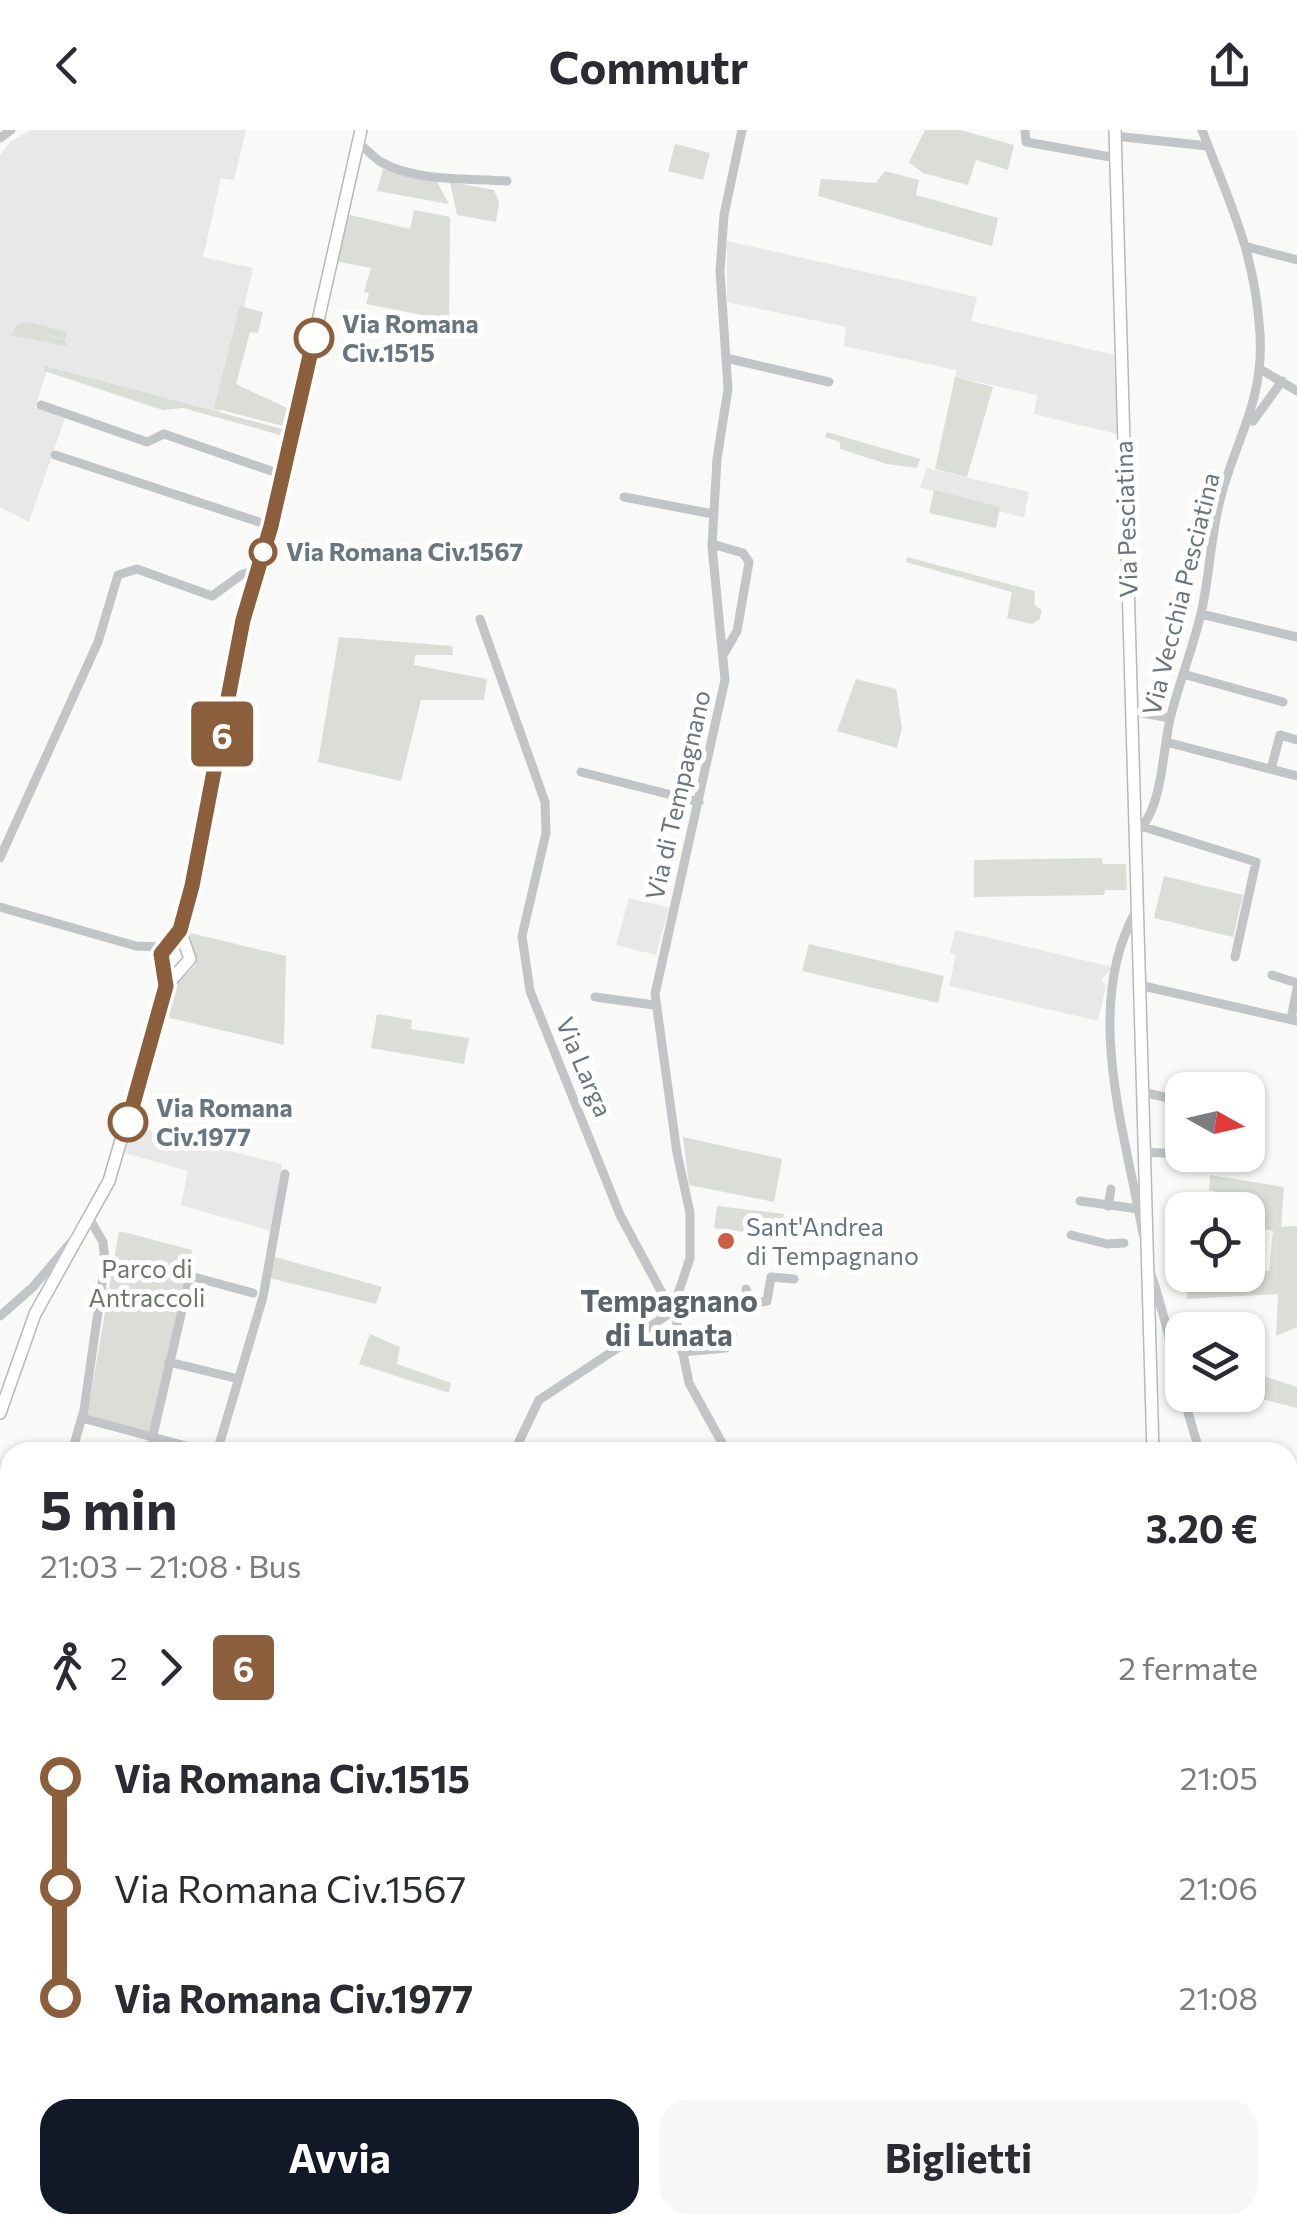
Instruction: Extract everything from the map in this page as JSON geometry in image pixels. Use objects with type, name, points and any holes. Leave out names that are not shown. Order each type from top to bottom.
[{"type":"main road","name":"Via Pesciatina","points":[[1115,133],[1139,831],[1137,909],[1153,1442]]},
{"type":"main road","points":[[0,1414],[42,1286],[78,1238],[112,1174],[166,986],[163,965],[167,946],[180,930],[258,568],[284,475],[359,136]]},
{"type":"main road","points":[[166,986],[190,960],[180,930]]},
{"type":"main road","points":[[167,946],[185,947]]},
{"type":"main road","points":[[163,965],[180,972]]},
{"type":"street","points":[[0,138],[11,130]]},
{"type":"street","name":"Via di Tempagnano","points":[[672,1312],[686,1278],[691,1226],[654,1006],[660,958],[724,683],[725,652],[712,514],[728,389],[721,240],[742,130]]},
{"type":"street","points":[[1025,130],[1026,142],[1116,158]]},
{"type":"street","name":"Via Vecchia Pesciatina","points":[[1139,831],[1201,614],[1221,496],[1248,427],[1260,369],[1260,333],[1248,246],[1202,130]]},
{"type":"street","points":[[1115,133],[1208,146]]},
{"type":"street","points":[[359,136],[378,161],[394,167],[435,176],[507,181]]},
{"type":"street","points":[[1248,246],[1297,260]]},
{"type":"street","points":[[726,358],[829,382]]},
{"type":"street","points":[[1260,369],[1297,391]]},
{"type":"street","points":[[1248,427],[1282,381]]},
{"type":"street","points":[[41,405],[147,442],[164,434],[284,475]]},
{"type":"street","points":[[56,456],[271,526]]},
{"type":"street","points":[[624,498],[712,514]]},
{"type":"street","points":[[712,544],[743,553],[749,562],[738,631],[725,652]]},
{"type":"street","points":[[0,858],[98,642],[118,575],[136,570],[212,596],[258,568]]},
{"type":"street","points":[[1201,614],[1297,637]]},
{"type":"street","name":"Via Larga","points":[[480,619],[545,802],[546,833],[522,936],[530,992],[620,1215],[672,1312]]},
{"type":"street","points":[[1183,674],[1282,702]]},
{"type":"street","points":[[1132,711],[1170,718]]},
{"type":"street","points":[[1271,769],[1280,735],[1297,740]]},
{"type":"street","points":[[1166,742],[1297,776]]},
{"type":"street","points":[[582,772],[699,802]]},
{"type":"street","points":[[1139,831],[1256,862],[1235,958]]},
{"type":"street","points":[[0,907],[148,949],[167,946]]},
{"type":"street","name":"Via Pesciatina","points":[[1137,909],[1128,925],[1114,985],[1110,1046],[1148,1265]]},
{"type":"street","points":[[148,949],[163,965]]},
{"type":"street","points":[[1139,985],[1294,1020],[1297,986],[1272,975]]},
{"type":"street","points":[[595,997],[654,1006]]},
{"type":"street","points":[[1142,1092],[1165,1097]]},
{"type":"street","points":[[1144,1152],[1165,1153]]},
{"type":"street","points":[[219,1442],[263,1297],[284,1174]]},
{"type":"street","points":[[1108,1206],[1111,1189]]},
{"type":"street","points":[[1080,1201],[1138,1209]]},
{"type":"street","points":[[75,1442],[105,1263],[104,1242],[90,1218]]},
{"type":"street","points":[[1071,1234],[1107,1244],[1124,1242]]},
{"type":"street","points":[[1148,1265],[1165,1321]]},
{"type":"street","points":[[152,1442],[190,1276],[254,1293]]},
{"type":"street","points":[[746,1289],[751,1304],[762,1304],[767,1301],[771,1277],[794,1279]]},
{"type":"street","points":[[1,1313],[42,1286]]},
{"type":"street","points":[[519,1442],[539,1400],[672,1312],[688,1383],[721,1442]]},
{"type":"street","points":[[682,1352],[726,1348],[732,1334]]},
{"type":"street","points":[[1150,1337],[1165,1342]]},
{"type":"street","points":[[169,1362],[239,1379]]},
{"type":"street","points":[[1187,1412],[1197,1442]]},
{"type":"street","points":[[82,1418],[171,1442]]},
{"type":"shaded area","points":[[31,130],[246,130],[234,180],[221,178],[203,257],[253,268],[219,416],[48,368],[35,407],[65,418],[29,522],[0,507],[0,155],[10,142]]},
{"type":"shaded area","points":[[727,241],[977,297],[971,321],[1114,355],[1117,434],[1034,414],[1037,395],[955,377],[956,370],[844,346],[846,327],[727,302]]},
{"type":"shaded area","points":[[927,468],[1029,492],[1024,518],[920,487]]},
{"type":"shaded area","points":[[629,898],[669,908],[656,955],[616,945]]},
{"type":"shaded area","points":[[955,930],[1113,967],[1101,980],[1106,986],[1098,1021],[949,986],[956,955],[950,953]]},
{"type":"shaded area","points":[[132,1126],[282,1164],[271,1231],[181,1205],[188,1171],[125,1153]]},
{"type":"green space","points":[[925,130],[960,130],[1014,145],[1008,170],[976,160],[968,185],[923,173],[909,162]]},
{"type":"green space","points":[[675,144],[710,153],[703,180],[668,171]]},
{"type":"green space","points":[[383,169],[437,182],[449,204],[377,191]]},
{"type":"green space","points":[[885,171],[919,180],[916,195],[998,218],[992,246],[818,196],[821,179],[876,183]]},
{"type":"green space","points":[[450,182],[494,190],[499,202],[496,222],[457,215]]},
{"type":"green space","points":[[414,210],[450,217],[449,320],[366,304],[369,293],[364,292],[371,268],[335,261],[346,214],[410,229]]},
{"type":"green space","points":[[240,306],[263,312],[258,333],[250,332],[236,384],[287,408],[283,426],[214,408]]},
{"type":"green space","points":[[29,322],[67,332],[65,339],[18,328],[65,340],[67,346],[11,335],[18,324]]},
{"type":"green space","points":[[45,366],[282,429],[280,435],[183,408],[163,410],[44,371]]},
{"type":"green space","points":[[955,377],[993,387],[967,477],[935,469]]},
{"type":"green space","points":[[827,432],[920,459],[917,468],[887,464],[840,449],[840,442],[825,437]]},
{"type":"green space","points":[[934,490],[1000,507],[996,528],[929,513]]},
{"type":"green space","points":[[907,557],[1035,591],[1034,604],[1042,611],[1039,620],[1032,624],[1007,618],[1012,592],[906,562]]},
{"type":"green space","points":[[339,637],[452,646],[453,655],[415,655],[414,665],[487,679],[484,700],[421,700],[401,781],[318,762]]},
{"type":"green space","points":[[856,679],[896,689],[902,728],[897,748],[837,731]]},
{"type":"green space","points":[[1102,858],[1103,864],[1126,864],[1127,890],[1105,890],[1104,895],[974,897],[974,860]]},
{"type":"green space","points":[[1164,876],[1243,895],[1233,937],[1154,918]]},
{"type":"green space","points":[[186,932],[286,956],[284,1045],[162,1016],[176,983],[196,965]]},
{"type":"green space","points":[[809,944],[944,976],[938,1003],[802,971]]},
{"type":"green space","points":[[377,1014],[412,1020],[411,1029],[469,1038],[464,1064],[371,1048]]},
{"type":"green space","points":[[683,1137],[782,1159],[774,1202],[689,1185]]},
{"type":"green space","points":[[1210,1175],[1284,1187],[1281,1227],[1297,1226],[1297,1327],[1276,1336],[1278,1294],[1187,1299],[1187,1292],[1265,1292],[1273,1231],[1265,1230],[1265,1192],[1209,1190]]},
{"type":"green space","points":[[717,1206],[784,1214],[781,1237],[714,1228]]},
{"type":"green space","name":"Parco di Antraccoli","points":[[119,1231],[192,1250],[151,1433],[87,1417]]},
{"type":"green space","points":[[272,1256],[382,1287],[376,1304],[269,1278]]},
{"type":"green space","points":[[370,1334],[400,1347],[397,1364],[451,1383],[449,1393],[359,1364]]},
{"type":"green space","points":[[1265,1377],[1297,1387],[1297,1408],[1265,1400]]},
{"type":"bus line","name":"6","points":[[128,1122],[166,986],[161,954],[180,930],[192,886],[243,620],[271,526],[314,338]]},
{"type":"place","name":"Via Romana Civ.1515","points":[[314,338]]},
{"type":"place","name":"Via Romana Civ.1567","points":[[263,552]]},
{"type":"place","name":"Via Romana Civ.1977","points":[[128,1122]]},
{"type":"place","name":"Sant'Andrea di Tempagnano","points":[[726,1241]]},
{"type":"district","name":"Tempagnano di Lunata","points":[[669,1319]]}]
